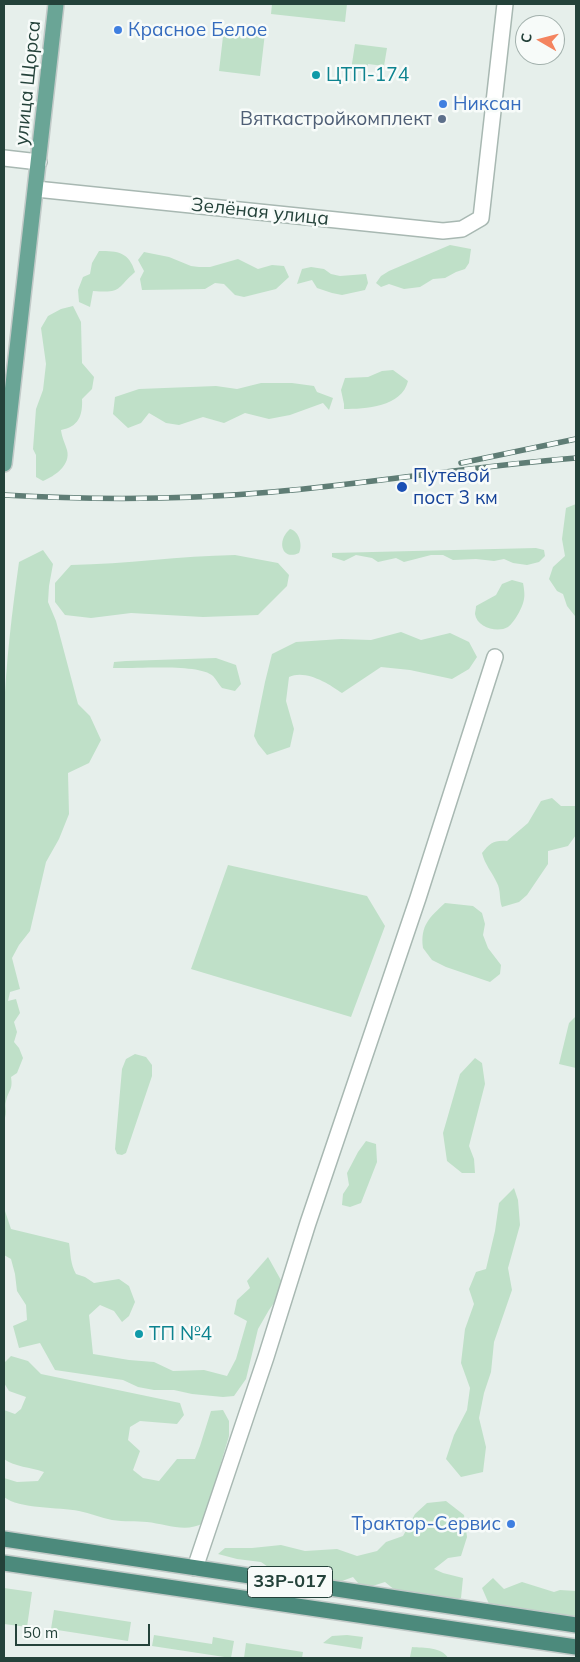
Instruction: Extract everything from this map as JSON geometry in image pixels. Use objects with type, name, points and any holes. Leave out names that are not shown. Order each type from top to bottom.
[{"type":"highway","name":"33Р-017","points":[[4,1539],[576,1625]]},
{"type":"highway","name":"33Р-017","points":[[4,1563],[576,1647]]},
{"type":"main road","name":"улица Щорса","points":[[4,460],[56,4]]},
{"type":"street","name":"Зелёная улица","points":[[36,189],[443,231],[462,229],[481,218],[506,4]]},
{"type":"street","points":[[4,158],[39,162]]},
{"type":"street","points":[[194,1568],[418,898],[494,657]]},
{"type":"green space","points":[[272,4],[347,4],[345,22],[271,14]]},
{"type":"green space","points":[[224,28],[265,33],[260,76],[219,71]]},
{"type":"green space","points":[[355,44],[387,48],[384,66],[368,64],[366,72],[351,70]]},
{"type":"green space","points":[[450,245],[471,249],[469,263],[465,269],[445,278],[433,279],[420,287],[404,289],[389,284],[381,287],[376,283],[381,276],[389,271]]},
{"type":"green space","points":[[99,251],[112,251],[122,254],[130,260],[135,272],[114,291],[93,291],[90,307],[79,302],[78,290],[83,277],[90,274],[92,263]]},
{"type":"green space","points":[[144,252],[169,257],[191,266],[199,267],[210,267],[238,259],[258,269],[272,265],[284,266],[289,277],[276,289],[244,297],[235,295],[224,284],[215,283],[205,289],[142,290],[140,279],[144,271],[138,260]]},
{"type":"green space","points":[[311,267],[324,269],[331,274],[340,276],[366,274],[368,283],[365,290],[342,295],[317,288],[312,280],[297,284],[302,269]]},
{"type":"green space","points":[[73,306],[81,322],[82,363],[94,377],[92,389],[82,399],[82,411],[78,420],[67,429],[61,430],[68,455],[67,460],[57,473],[43,481],[36,477],[36,455],[33,449],[36,409],[43,390],[46,364],[41,328],[48,316],[61,309]]},
{"type":"green space","points":[[393,370],[408,381],[404,390],[398,396],[382,405],[344,409],[341,390],[345,378],[368,377],[382,371]]},
{"type":"green space","points":[[261,383],[292,383],[314,386],[317,392],[333,398],[329,410],[323,403],[290,415],[269,419],[245,413],[224,423],[203,417],[179,425],[166,423],[149,413],[141,423],[128,428],[113,414],[115,397],[139,389],[216,386],[237,389]]},
{"type":"green space","points":[[576,504],[575,616],[567,606],[563,594],[557,591],[549,579],[553,567],[565,556],[562,539],[566,508]]},
{"type":"green space","points":[[290,529],[296,532],[300,542],[299,553],[293,555],[285,552],[282,544]]},
{"type":"green space","points":[[536,548],[544,550],[545,556],[539,562],[527,565],[513,563],[504,559],[494,561],[476,559],[453,560],[443,555],[431,555],[404,562],[396,558],[378,562],[372,558],[356,555],[344,561],[332,557],[332,553]]},
{"type":"green space","points":[[43,550],[53,564],[48,602],[56,621],[78,704],[90,716],[101,740],[89,763],[68,773],[69,814],[59,839],[46,862],[30,931],[12,958],[20,989],[10,992],[8,1001],[16,999],[20,1013],[14,1022],[17,1032],[14,1042],[23,1058],[17,1073],[11,1077],[11,1087],[6,1101],[4,1121],[4,713],[6,675],[19,562]]},
{"type":"green space","points":[[235,555],[278,563],[289,575],[287,586],[258,615],[203,617],[131,613],[91,618],[65,615],[55,602],[55,583],[71,565]]},
{"type":"green space","points":[[512,580],[523,583],[524,597],[520,610],[510,625],[504,629],[484,626],[475,614],[476,606],[496,595],[502,584]]},
{"type":"green space","points":[[401,632],[421,640],[450,633],[469,642],[477,657],[469,669],[452,679],[410,670],[381,667],[342,693],[310,676],[296,675],[289,677],[286,701],[294,729],[290,747],[267,755],[254,736],[272,654],[296,642],[341,639],[371,640]]},
{"type":"green space","points":[[216,658],[236,665],[241,684],[235,691],[222,688],[213,676],[194,669],[113,668],[114,662]]},
{"type":"green space","points":[[552,798],[561,806],[576,806],[576,835],[568,846],[548,851],[548,864],[527,895],[519,902],[502,907],[498,886],[482,853],[493,843],[507,841],[528,823],[541,801]]},
{"type":"green space","points":[[228,865],[367,896],[385,926],[351,1017],[191,969]]},
{"type":"green space","points":[[445,903],[473,906],[482,913],[485,924],[483,935],[488,948],[501,965],[500,974],[490,982],[446,967],[432,960],[423,948],[423,933],[427,922]]},
{"type":"green space","points":[[576,1016],[576,1068],[559,1064],[569,1023]]},
{"type":"green space","points":[[135,1054],[146,1057],[152,1065],[152,1076],[126,1153],[122,1155],[117,1154],[115,1149],[122,1069],[126,1059]]},
{"type":"green space","points":[[475,1058],[482,1063],[485,1084],[469,1146],[474,1159],[475,1173],[462,1173],[447,1161],[443,1133],[460,1074]]},
{"type":"green space","points":[[366,1141],[376,1144],[377,1162],[361,1203],[350,1207],[342,1205],[343,1194],[349,1185],[347,1173]]},
{"type":"green space","points":[[514,1188],[518,1200],[520,1225],[508,1268],[512,1290],[494,1342],[491,1372],[479,1418],[486,1447],[483,1472],[461,1477],[446,1459],[454,1435],[467,1410],[470,1388],[461,1363],[465,1329],[474,1304],[469,1289],[476,1272],[486,1269],[499,1203]]},
{"type":"green space","points":[[4,1208],[11,1229],[69,1243],[76,1274],[94,1283],[119,1279],[129,1286],[135,1302],[129,1316],[122,1322],[114,1311],[100,1305],[89,1315],[93,1354],[154,1362],[173,1371],[204,1370],[227,1376],[236,1359],[247,1321],[234,1314],[237,1300],[250,1288],[247,1281],[268,1257],[282,1282],[281,1293],[258,1329],[246,1379],[234,1396],[223,1397],[174,1390],[154,1390],[138,1387],[123,1380],[55,1370],[40,1343],[19,1348],[13,1326],[27,1320],[26,1305],[17,1291],[11,1259],[4,1255]]},
{"type":"green space","points":[[11,1356],[28,1361],[41,1374],[180,1403],[184,1415],[177,1424],[140,1421],[130,1427],[128,1440],[140,1451],[133,1470],[143,1478],[159,1481],[177,1459],[195,1459],[211,1411],[223,1410],[229,1421],[229,1436],[203,1523],[183,1528],[147,1522],[116,1521],[79,1511],[19,1504],[4,1497],[4,1478],[17,1482],[38,1481],[44,1472],[8,1462],[4,1459],[4,1410],[15,1414],[21,1409],[26,1397],[9,1391],[4,1383],[4,1363]]},
{"type":"green space","points":[[446,1501],[464,1515],[467,1537],[461,1556],[448,1558],[434,1569],[463,1578],[461,1598],[443,1601],[401,1595],[385,1582],[363,1589],[353,1577],[334,1584],[274,1571],[261,1562],[218,1554],[225,1548],[281,1545],[305,1551],[337,1549],[357,1556],[377,1551],[386,1542],[403,1536],[415,1514],[427,1503]]},
{"type":"green space","points":[[493,1578],[504,1589],[522,1582],[554,1592],[560,1590],[576,1591],[576,1617],[509,1612],[489,1604],[482,1588]]},
{"type":"green space","points":[[4,1588],[32,1592],[27,1627],[4,1624]]},
{"type":"green space","points":[[54,1610],[131,1622],[128,1641],[51,1629]]},
{"type":"green space","points":[[154,1635],[212,1644],[213,1637],[234,1641],[231,1658],[152,1646]]},
{"type":"green space","points":[[332,1636],[363,1637],[361,1649],[323,1643]]},
{"type":"green space","points":[[246,1643],[303,1652],[302,1658],[244,1658]]},
{"type":"green space","points":[[412,1647],[437,1650],[448,1658],[410,1657]]},
{"type":"railway","points":[[461,463],[576,439]]},
{"type":"railway","points":[[4,495],[71,498],[239,495],[576,458]]},
{"type":"place","name":"Красное Белое","points":[[118,30]]},
{"type":"place","name":"ЦТП-174","points":[[316,75]]},
{"type":"place","name":"Никсан","points":[[443,104]]},
{"type":"place","name":"Вяткастройкомплект","points":[[442,119]]},
{"type":"place","name":"Путевой пост 3 км","points":[[402,487]]},
{"type":"place","name":"ТП №4","points":[[139,1334]]},
{"type":"place","name":"Трактор-Сервис","points":[[511,1524]]}]
